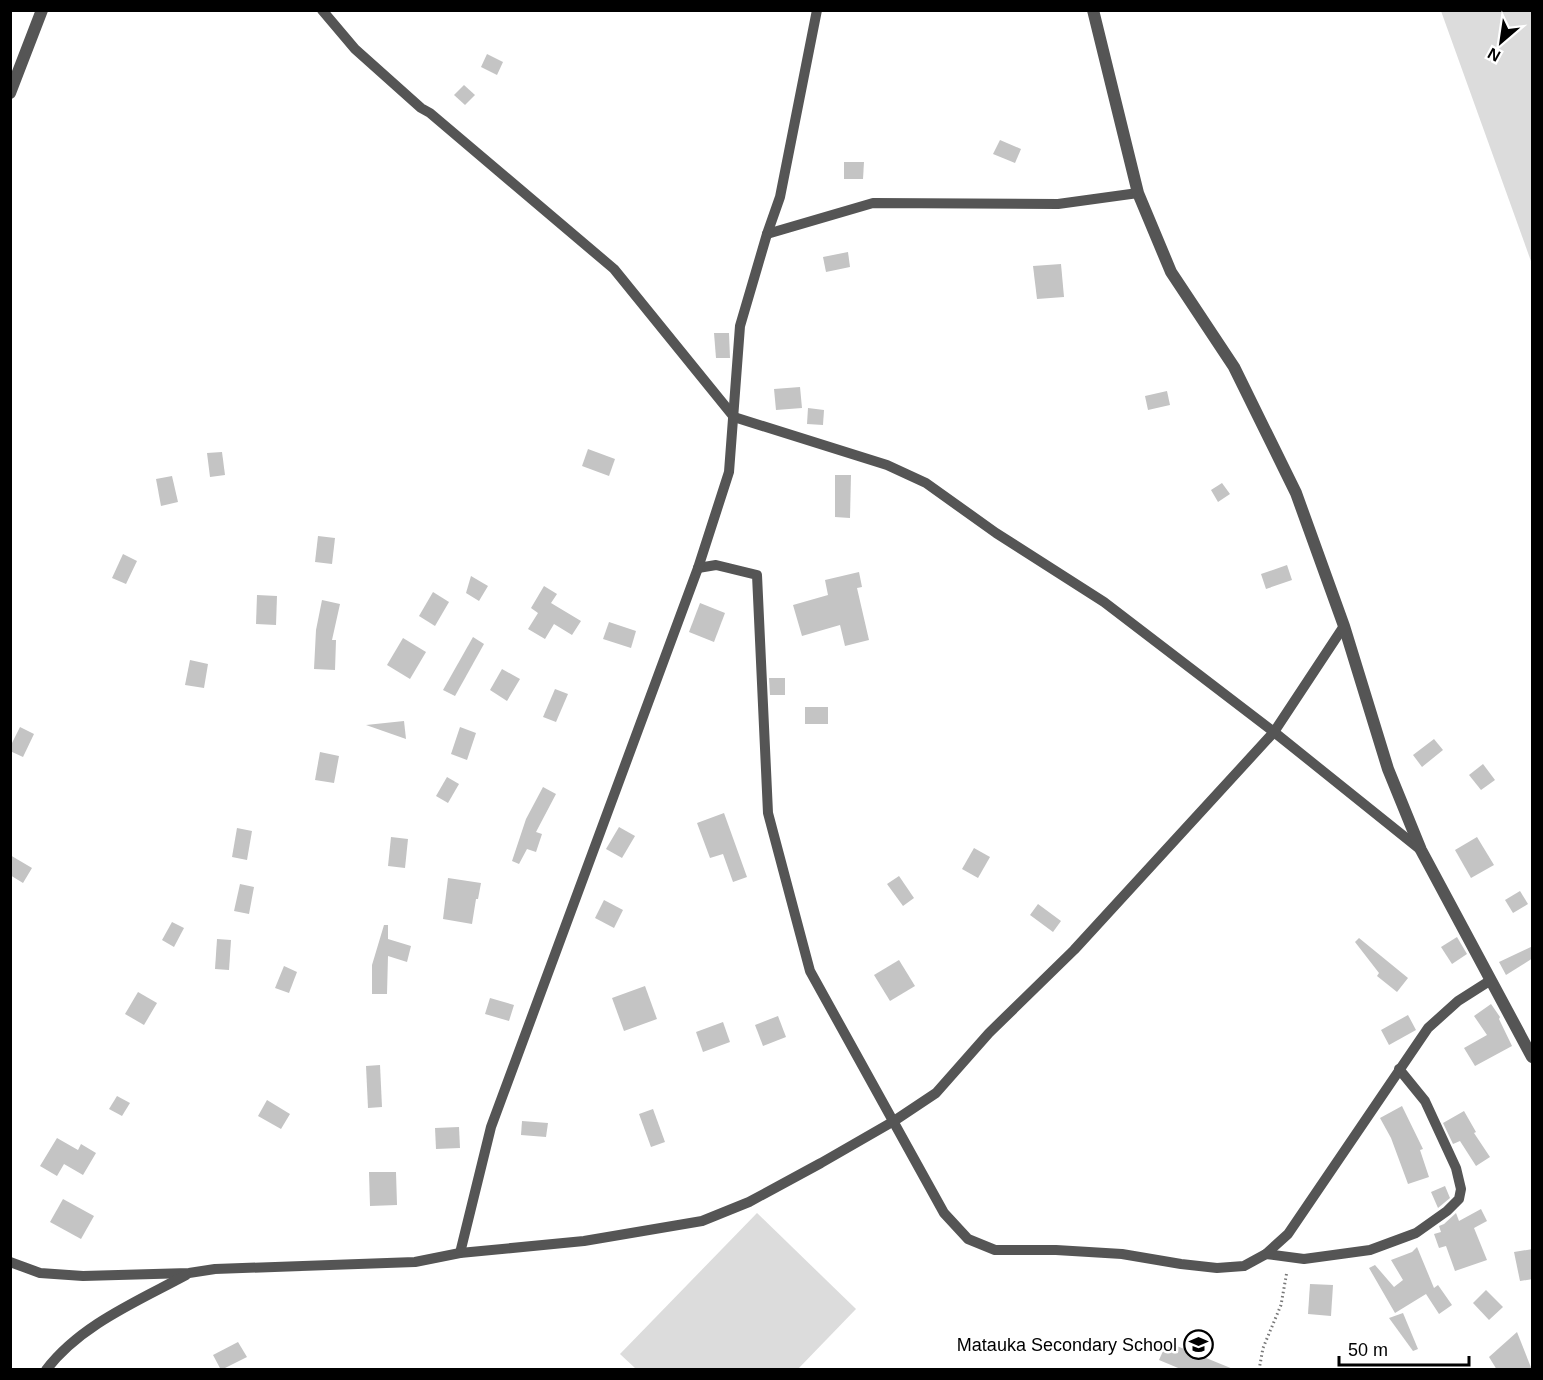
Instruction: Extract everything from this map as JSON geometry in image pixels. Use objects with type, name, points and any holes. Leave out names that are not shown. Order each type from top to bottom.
[{"type":"street","points":[[10,93],[42,10]]},
{"type":"street","points":[[1093,10],[1138,194],[1171,272],[1234,367],[1296,493],[1344,626],[1388,769],[1421,850],[1533,1057]]},
{"type":"lane","points":[[322,10],[355,49],[421,108],[430,113],[614,269],[734,417],[887,465],[926,483],[996,532],[1104,602],[1274,732],[1421,850]]},
{"type":"lane","points":[[460,1253],[491,1127],[698,568],[729,472],[740,326],[780,197],[817,10]]},
{"type":"lane","points":[[767,234],[873,203],[1058,204],[1138,194]]},
{"type":"lane","points":[[698,568],[716,565],[757,575],[768,813],[810,971],[944,1213],[968,1239],[995,1250],[1056,1250],[1122,1254],[1216,1268],[1244,1266],[1266,1254],[1288,1234],[1428,1028],[1458,1000],[1491,980]]},
{"type":"lane","points":[[10,1262],[40,1273],[83,1276],[189,1274],[214,1269],[414,1262],[460,1253],[584,1241],[702,1221],[749,1202],[894,1121],[936,1093],[989,1033],[1074,950],[1274,732],[1344,626]]},
{"type":"lane","points":[[1266,1254],[1304,1259],[1370,1250],[1416,1233],[1447,1211],[1459,1199],[1461,1189],[1456,1168],[1425,1101],[1399,1069]]},
{"type":"lane","points":[[46,1370],[57,1354],[105,1319],[189,1274]]},
{"type":"path","points":[[1259,1370],[1263,1348],[1281,1305],[1289,1257]]},
{"type":"shaded area","points":[[1441,11],[1532,11],[1532,264]]},
{"type":"shaded area","points":[[757,1213],[856,1309],[798,1369],[636,1369],[620,1354]]},
{"type":"building","points":[[487,54],[503,62],[497,75],[481,67]]},
{"type":"building","points":[[464,85],[475,95],[465,105],[454,95]]},
{"type":"building","points":[[1000,140],[1021,149],[1015,163],[993,154]]},
{"type":"building","points":[[844,162],[864,162],[863,179],[844,179]]},
{"type":"building","points":[[848,252],[850,267],[826,272],[823,257]]},
{"type":"building","points":[[1061,264],[1064,297],[1037,299],[1033,266]]},
{"type":"building","points":[[714,333],[729,333],[730,358],[716,358]]},
{"type":"building","points":[[800,387],[802,408],[776,410],[774,389]]},
{"type":"building","points":[[1167,391],[1170,405],[1148,410],[1145,396]]},
{"type":"building","points":[[808,408],[824,410],[823,425],[807,424]]},
{"type":"building","points":[[588,449],[615,459],[609,476],[582,466]]},
{"type":"building","points":[[222,452],[225,475],[210,477],[207,453]]},
{"type":"building","points":[[835,475],[851,475],[850,518],[835,517]]},
{"type":"building","points":[[172,476],[178,502],[161,506],[156,479]]},
{"type":"building","points":[[1222,483],[1230,494],[1218,502],[1211,490]]},
{"type":"building","points":[[318,536],[335,538],[332,564],[315,562]]},
{"type":"building","points":[[123,554],[137,561],[126,584],[112,578]]},
{"type":"building","points":[[1287,565],[1292,580],[1266,589],[1261,574]]},
{"type":"building","points":[[859,572],[862,587],[857,588],[869,640],[845,646],[840,625],[802,636],[793,605],[828,595],[825,580]]},
{"type":"building","points":[[471,576],[488,586],[479,601],[466,593]]},
{"type":"building","points":[[544,586],[557,594],[551,603],[581,621],[572,635],[554,624],[545,639],[528,629],[538,613],[531,608]]},
{"type":"building","points":[[433,592],[449,602],[435,626],[419,616]]},
{"type":"building","points":[[257,595],[277,596],[276,625],[256,624]]},
{"type":"building","points":[[322,600],[340,604],[332,640],[336,640],[335,670],[314,669],[316,630]]},
{"type":"building","points":[[700,603],[725,613],[714,642],[689,632]]},
{"type":"building","points":[[609,622],[636,631],[631,648],[603,639]]},
{"type":"building","points":[[473,637],[484,644],[455,696],[443,690]]},
{"type":"building","points":[[403,638],[426,652],[410,679],[387,665]]},
{"type":"building","points":[[190,660],[208,664],[204,688],[185,685]]},
{"type":"building","points":[[502,669],[520,679],[507,701],[490,690]]},
{"type":"building","points":[[769,678],[785,678],[785,695],[770,695]]},
{"type":"building","points":[[555,689],[568,694],[556,722],[543,717]]},
{"type":"building","points":[[805,707],[828,707],[828,724],[805,724]]},
{"type":"building","points":[[404,721],[406,739],[366,725]]},
{"type":"building","points":[[20,727],[34,734],[23,757],[10,751]]},
{"type":"building","points":[[460,727],[476,733],[467,760],[451,754]]},
{"type":"building","points":[[1434,739],[1443,750],[1422,767],[1413,755]]},
{"type":"building","points":[[320,752],[339,756],[334,783],[315,780]]},
{"type":"building","points":[[1483,764],[1495,780],[1481,790],[1469,775]]},
{"type":"building","points":[[447,777],[459,784],[448,803],[436,796]]},
{"type":"building","points":[[543,787],[556,794],[536,832],[542,834],[536,852],[527,849],[519,864],[512,861],[526,819]]},
{"type":"building","points":[[724,813],[747,877],[733,882],[723,854],[710,858],[697,823]]},
{"type":"building","points":[[619,827],[635,836],[622,858],[606,849]]},
{"type":"building","points":[[237,828],[252,831],[247,860],[232,857]]},
{"type":"building","points":[[391,837],[408,839],[405,868],[388,866]]},
{"type":"building","points":[[1477,837],[1494,865],[1471,878],[1455,850]]},
{"type":"building","points":[[974,848],[990,857],[978,878],[962,869]]},
{"type":"building","points":[[10,855],[32,868],[23,883],[10,875]]},
{"type":"building","points":[[899,876],[914,898],[903,906],[887,884]]},
{"type":"building","points":[[448,878],[481,883],[472,924],[443,919]]},
{"type":"building","points":[[240,884],[254,887],[249,914],[234,911]]},
{"type":"building","points":[[1520,891],[1528,904],[1513,913],[1505,900]]},
{"type":"building","points":[[604,900],[623,910],[614,928],[595,918]]},
{"type":"building","points":[[1038,904],[1061,921],[1053,932],[1030,915]]},
{"type":"building","points":[[172,922],[184,928],[174,947],[162,940]]},
{"type":"building","points":[[384,925],[388,925],[388,939],[411,946],[407,962],[388,956],[387,994],[372,994],[372,965]]},
{"type":"building","points":[[1457,937],[1467,954],[1452,964],[1441,947]]},
{"type":"building","points":[[1359,938],[1408,978],[1397,992],[1377,976],[1379,973],[1355,942]]},
{"type":"building","points":[[217,939],[231,940],[229,970],[215,969]]},
{"type":"building","points":[[1533,946],[1533,958],[1506,975],[1499,962]]},
{"type":"building","points":[[899,960],[915,986],[890,1001],[874,975]]},
{"type":"building","points":[[284,966],[297,972],[289,993],[275,988]]},
{"type":"building","points":[[645,986],[657,1019],[624,1031],[612,998]]},
{"type":"building","points":[[138,992],[157,1003],[144,1025],[125,1014]]},
{"type":"building","points":[[490,998],[514,1005],[509,1021],[485,1014]]},
{"type":"building","points":[[1491,1004],[1500,1017],[1512,1046],[1475,1066],[1464,1048],[1487,1035],[1474,1016]]},
{"type":"building","points":[[1408,1015],[1416,1030],[1389,1045],[1381,1030]]},
{"type":"building","points":[[778,1016],[786,1037],[763,1046],[755,1025]]},
{"type":"building","points":[[723,1022],[730,1042],[703,1052],[696,1032]]},
{"type":"building","points":[[380,1065],[382,1107],[368,1108],[366,1066]]},
{"type":"building","points":[[117,1096],[130,1103],[122,1116],[109,1109]]},
{"type":"building","points":[[267,1100],[290,1114],[281,1129],[258,1116]]},
{"type":"building","points":[[1402,1106],[1423,1149],[1420,1150],[1429,1177],[1408,1184],[1391,1138],[1380,1118]]},
{"type":"building","points":[[653,1109],[665,1142],[651,1147],[639,1114]]},
{"type":"building","points":[[1464,1111],[1476,1132],[1474,1133],[1490,1157],[1476,1166],[1460,1141],[1453,1144],[1443,1123]]},
{"type":"building","points":[[522,1121],[548,1123],[546,1137],[521,1135]]},
{"type":"building","points":[[459,1127],[460,1148],[436,1149],[435,1128]]},
{"type":"building","points":[[57,1138],[78,1150],[81,1144],[96,1153],[83,1175],[64,1164],[57,1176],[40,1166]]},
{"type":"building","points":[[369,1172],[396,1172],[397,1205],[370,1206]]},
{"type":"building","points":[[1445,1186],[1450,1198],[1438,1208],[1431,1192]]},
{"type":"building","points":[[63,1199],[94,1216],[81,1239],[50,1222]]},
{"type":"building","points":[[1481,1209],[1487,1221],[1474,1228],[1487,1260],[1455,1271],[1446,1246],[1439,1248],[1434,1234],[1441,1232],[1439,1226],[1456,1213],[1459,1221]]},
{"type":"building","points":[[1417,1247],[1434,1288],[1438,1285],[1452,1305],[1439,1314],[1426,1294],[1395,1313],[1369,1268],[1375,1265],[1394,1287],[1403,1280],[1391,1260],[1412,1252]]},
{"type":"building","points":[[1533,1249],[1533,1279],[1520,1281],[1514,1252]]},
{"type":"building","points":[[1310,1284],[1333,1285],[1331,1316],[1308,1314]]},
{"type":"building","points":[[1486,1290],[1503,1307],[1489,1320],[1473,1303]]},
{"type":"building","points":[[1403,1313],[1418,1349],[1413,1351],[1389,1318]]},
{"type":"building","points":[[1517,1332],[1532,1370],[1497,1370],[1489,1357]]},
{"type":"building","points":[[238,1342],[247,1357],[221,1370],[213,1355]]},
{"type":"building","points":[[1167,1342],[1233,1370],[1183,1370],[1159,1360]]},
{"type":"place","name":"Matauka Secondary School","points":[[1198,1345]]}]
